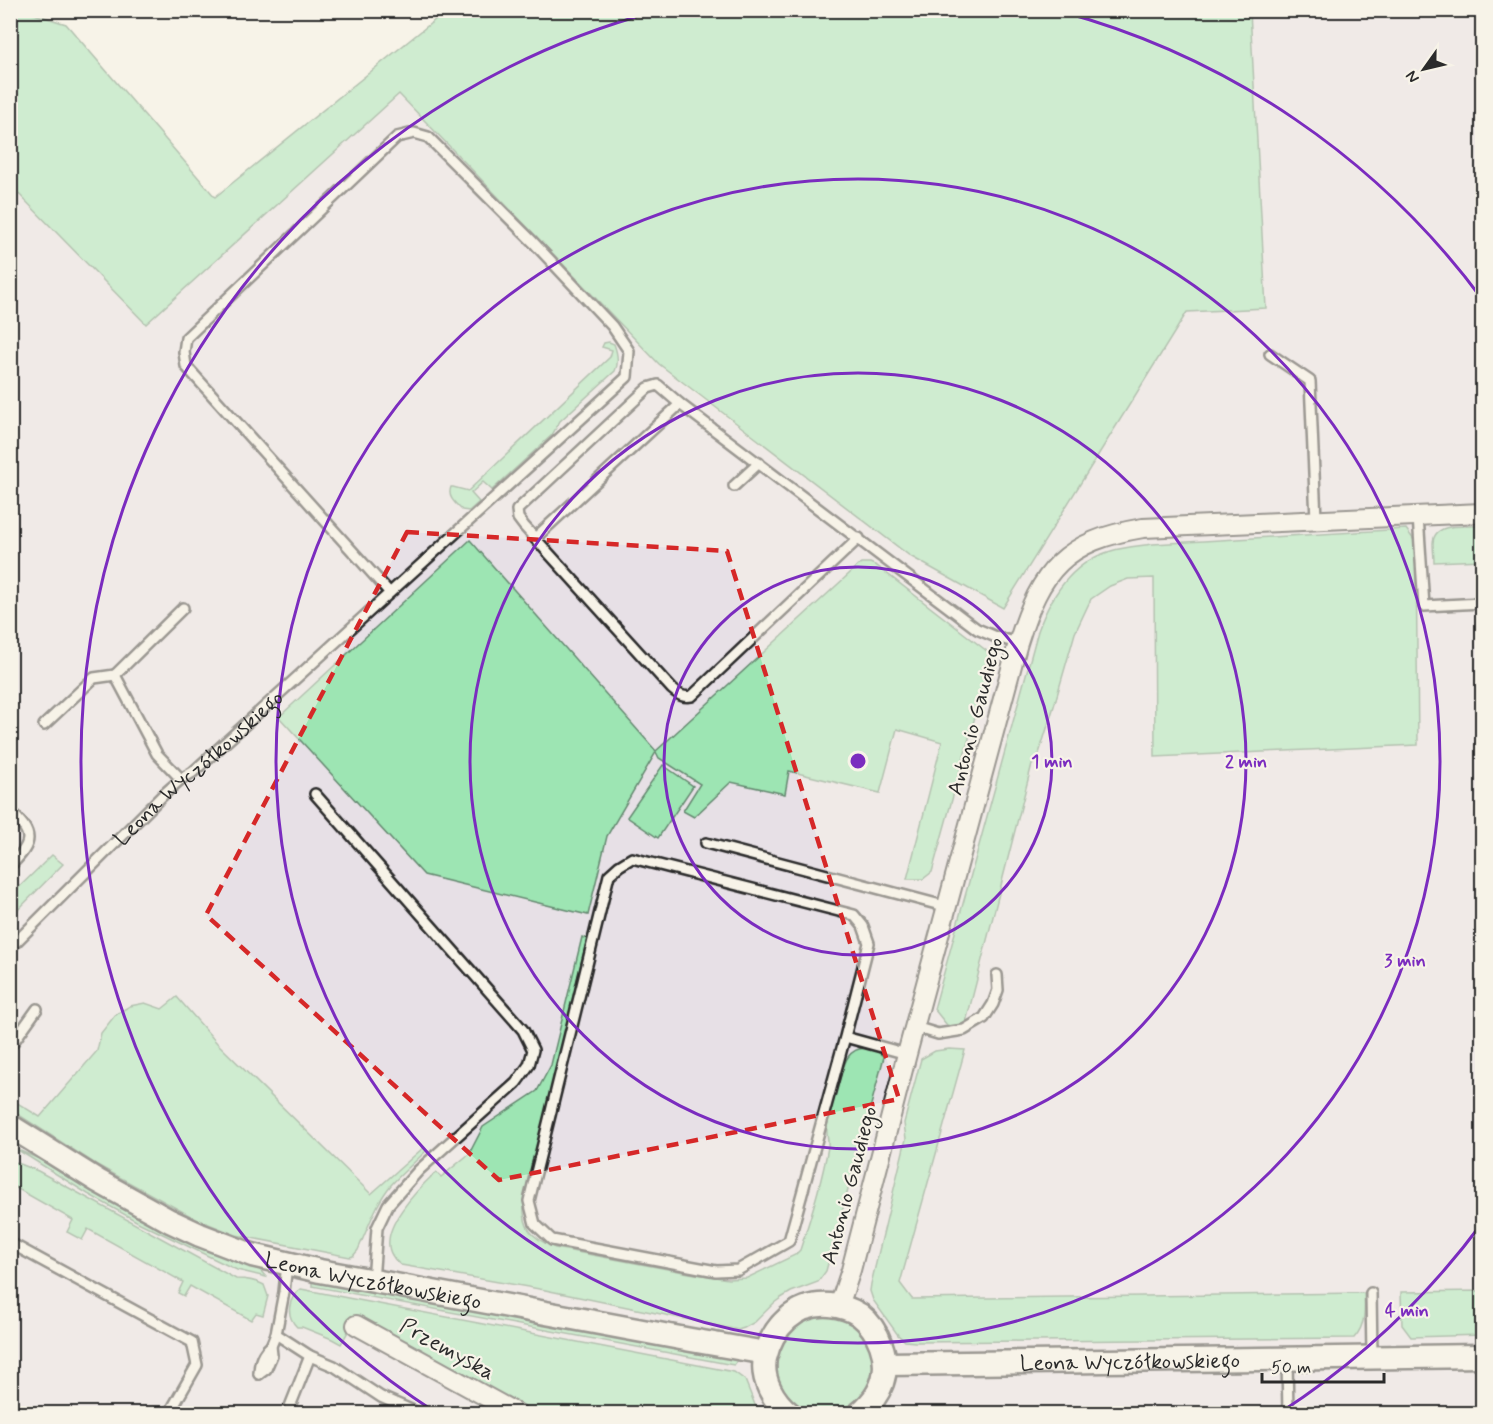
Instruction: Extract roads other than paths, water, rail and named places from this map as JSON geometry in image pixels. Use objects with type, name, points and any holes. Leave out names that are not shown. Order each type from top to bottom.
[{"type":"street","name":"Antonio Gaudiego","points":[[840,1306],[1018,644],[1027,615],[1049,574],[1064,559],[1094,540],[1119,532],[1143,528],[1482,513]]},
{"type":"street","name":"Leona Wyczółkowskiego","points":[[10,1126],[98,1181],[170,1221],[232,1248],[287,1264],[373,1281],[766,1353]]},
{"type":"street","points":[[790,1413],[777,1401],[769,1388],[764,1370],[768,1344],[783,1322],[796,1312],[808,1306],[821,1305],[840,1306],[861,1316],[875,1332],[882,1348],[886,1364],[884,1379],[877,1395],[859,1413]]},
{"type":"street","name":"Przemyska","points":[[356,1325],[518,1413]]},
{"type":"street","name":"Leona Wyczółkowskiego","points":[[886,1364],[1482,1356]]},
{"type":"lane","name":"Leona Wyczółkowskiego","points":[[10,948],[164,794],[193,772],[390,593],[627,377],[629,351],[612,326],[533,242],[428,137],[414,133],[397,137],[338,193],[186,338],[184,352],[186,366],[390,593]]},
{"type":"lane","points":[[1270,354],[1310,381],[1316,519]]},
{"type":"lane","points":[[859,538],[692,696],[688,697],[672,689],[535,538],[518,518],[517,510],[648,388],[658,385],[680,404],[859,538],[977,629],[1018,644]]},
{"type":"lane","points":[[535,538],[663,427],[680,404]]},
{"type":"lane","points":[[734,486],[759,464]]},
{"type":"lane","points":[[1418,516],[1424,606],[1482,603]]},
{"type":"lane","points":[[44,725],[94,678],[115,675],[183,608]]},
{"type":"lane","points":[[115,675],[157,754],[182,779]]},
{"type":"lane","points":[[315,794],[523,1030],[533,1050],[529,1065],[516,1083],[419,1170],[388,1205],[377,1228],[373,1281]]},
{"type":"lane","points":[[10,811],[28,832],[28,843],[24,852],[10,866]]},
{"type":"lane","points":[[706,843],[948,907]]},
{"type":"lane","points":[[632,858],[854,915],[862,926],[868,943],[845,1037],[789,1241],[738,1270],[716,1271],[552,1240],[535,1224],[529,1201],[609,875],[632,858]]},
{"type":"lane","points":[[915,1027],[938,1034],[964,1030],[984,1018],[998,990],[997,975]]},
{"type":"lane","points":[[10,1043],[12,1044],[38,1009]]},
{"type":"lane","points":[[845,1037],[907,1054]]},
{"type":"lane","points":[[10,1243],[192,1342],[197,1365],[169,1413]]},
{"type":"lane","points":[[271,1346],[276,1334],[287,1264]]},
{"type":"lane","points":[[1371,1293],[1372,1358]]},
{"type":"lane","points":[[276,1334],[310,1356],[334,1366],[381,1397],[420,1413]]},
{"type":"lane","points":[[287,1413],[310,1356]]},
{"type":"lane","points":[[1287,1359],[1288,1413]]}]
